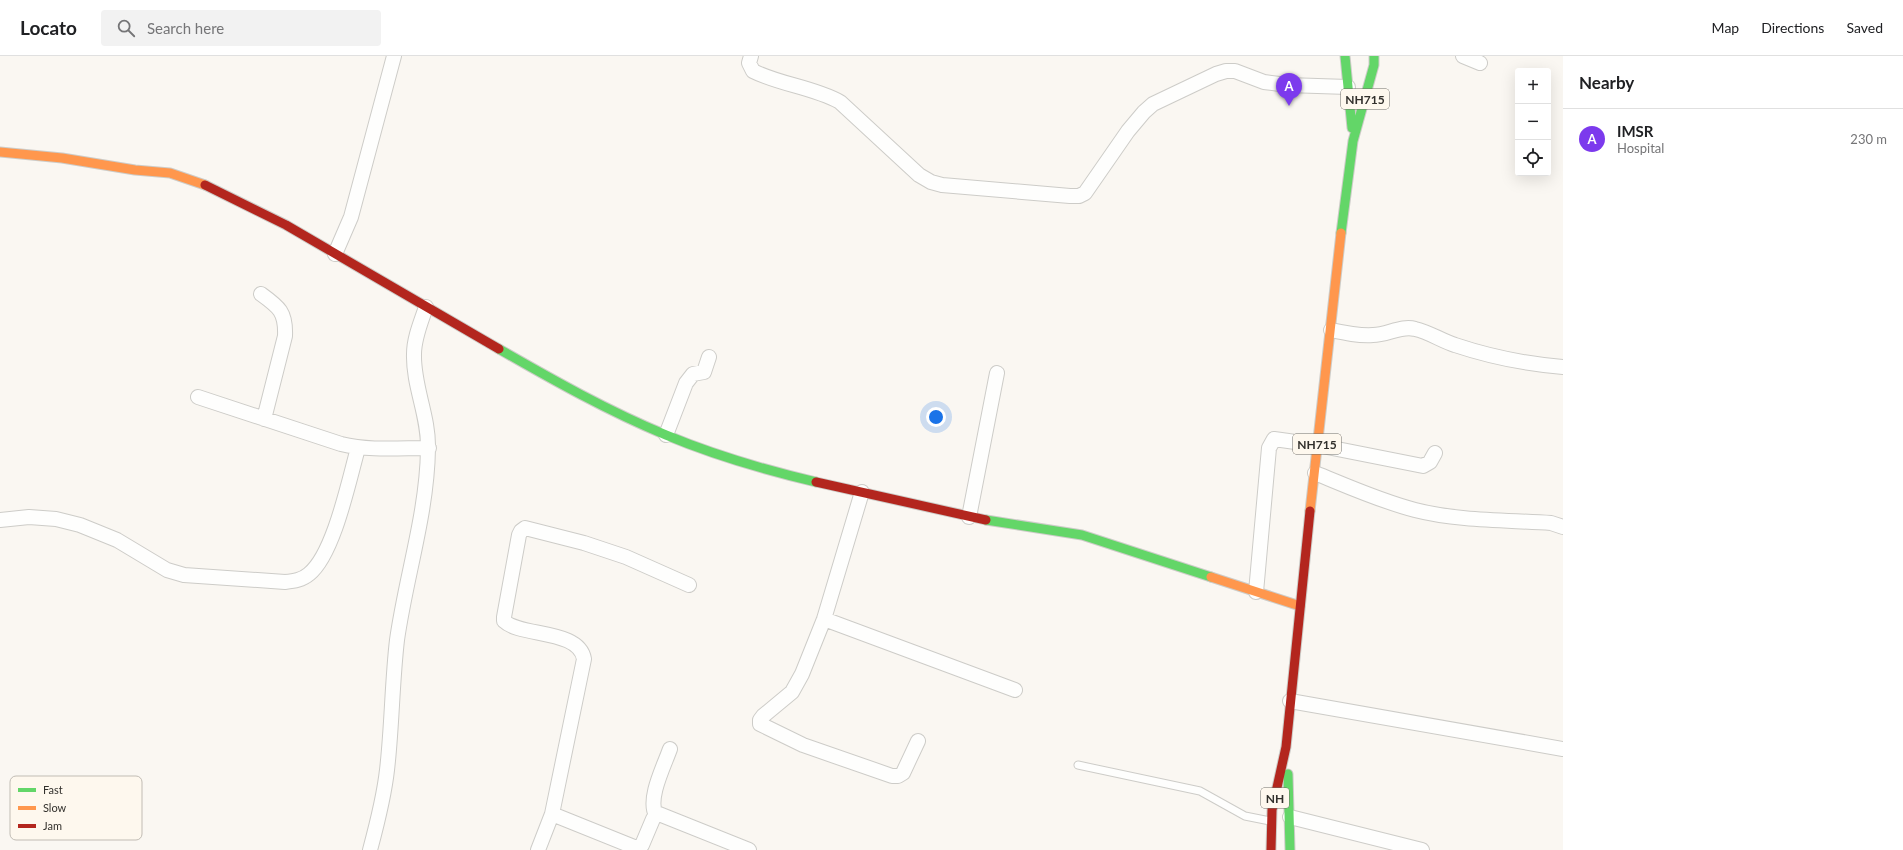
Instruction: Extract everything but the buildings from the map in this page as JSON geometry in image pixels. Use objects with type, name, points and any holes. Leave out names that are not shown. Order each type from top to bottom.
[{"type":"main road","name":"NH715","points":[[1345,56],[1353,141]]},
{"type":"main road","name":"NH715","points":[[1286,747],[1344,201],[1353,141],[1374,65],[1374,56]]},
{"type":"main road","points":[[0,152],[62,158],[135,170],[170,173],[197,181],[242,202],[537,370],[610,409],[666,435],[737,460],[796,478],[969,516],[1082,535],[1300,606]]},
{"type":"main road","name":"NH","points":[[1286,747],[1290,817],[1290,850]]},
{"type":"main road","name":"NH","points":[[1271,850],[1272,810],[1286,747]]},
{"type":"street","points":[[335,254],[351,217],[394,56]]},
{"type":"street","points":[[751,56],[749,63],[753,71],[791,86],[826,95],[840,102],[919,175],[931,182],[942,185],[1070,196],[1079,196],[1085,193],[1128,131],[1153,104],[1216,74],[1226,71],[1235,71],[1264,82],[1348,87]]},
{"type":"street","points":[[1463,56],[1480,63]]},
{"type":"street","points":[[261,294],[276,304],[283,313],[285,325],[285,336],[264,419]]},
{"type":"street","points":[[370,850],[382,801],[387,771],[397,640],[419,529],[429,448],[425,414],[414,365],[416,340],[426,307]]},
{"type":"street","points":[[1331,330],[1372,336],[1403,329],[1415,328],[1448,343],[1503,359],[1536,365],[1563,367]]},
{"type":"street","points":[[666,435],[686,383],[693,374],[704,372],[709,357]]},
{"type":"street","points":[[969,516],[996,373]]},
{"type":"street","points":[[198,397],[341,444],[358,448],[429,448]]},
{"type":"street","points":[[1256,592],[1271,442],[1274,439],[1278,438],[1317,445],[1423,466],[1430,462],[1435,453]]},
{"type":"street","points":[[0,520],[28,517],[56,519],[80,525],[117,540],[167,570],[184,575],[278,582],[298,580],[308,575],[315,568],[327,548],[338,520],[358,448]]},
{"type":"street","points":[[1314,473],[1373,497],[1415,510],[1447,515],[1551,523],[1563,527]]},
{"type":"street","points":[[862,492],[824,620],[797,685],[792,692],[763,716],[760,720],[760,724],[803,744],[892,776],[898,776],[903,773],[918,741]]},
{"type":"street","points":[[538,850],[552,814],[584,659],[583,651],[574,644],[546,634],[512,626],[504,621],[521,531],[525,528],[584,543],[633,560],[689,585]]},
{"type":"street","points":[[824,620],[1015,690]]},
{"type":"street","points":[[1290,700],[1563,749]]},
{"type":"street","points":[[656,815],[653,810],[653,800],[657,784],[670,749]]},
{"type":"street","points":[[552,814],[634,847],[642,845],[656,815]]},
{"type":"street","points":[[656,815],[663,815],[745,849]]},
{"type":"street","points":[[1290,817],[1422,850]]},
{"type":"lane","points":[[1078,764],[1200,791],[1245,816],[1272,822]]},
{"type":"traffic: fast","points":[[1345,56],[1352,128]]},
{"type":"traffic: fast","points":[[1341,233],[1353,141],[1374,65],[1374,56]]},
{"type":"traffic: fast","points":[[499,349],[560,384],[644,426],[740,462],[816,482]]},
{"type":"traffic: fast","points":[[986,520],[1082,535],[1211,577]]},
{"type":"traffic: fast","points":[[1288,774],[1290,850]]},
{"type":"traffic: slow","points":[[0,152],[62,158],[135,170],[170,173],[205,185]]},
{"type":"traffic: slow","points":[[1310,511],[1341,233]]},
{"type":"traffic: slow","points":[[1211,577],[1300,606]]},
{"type":"traffic: jam","points":[[205,185],[286,225],[499,349]]},
{"type":"traffic: jam","points":[[816,482],[986,520]]},
{"type":"traffic: jam","points":[[1271,850],[1272,810],[1286,747],[1310,511]]},
{"type":"place","name":"IMSR","points":[[1289,106]]}]
